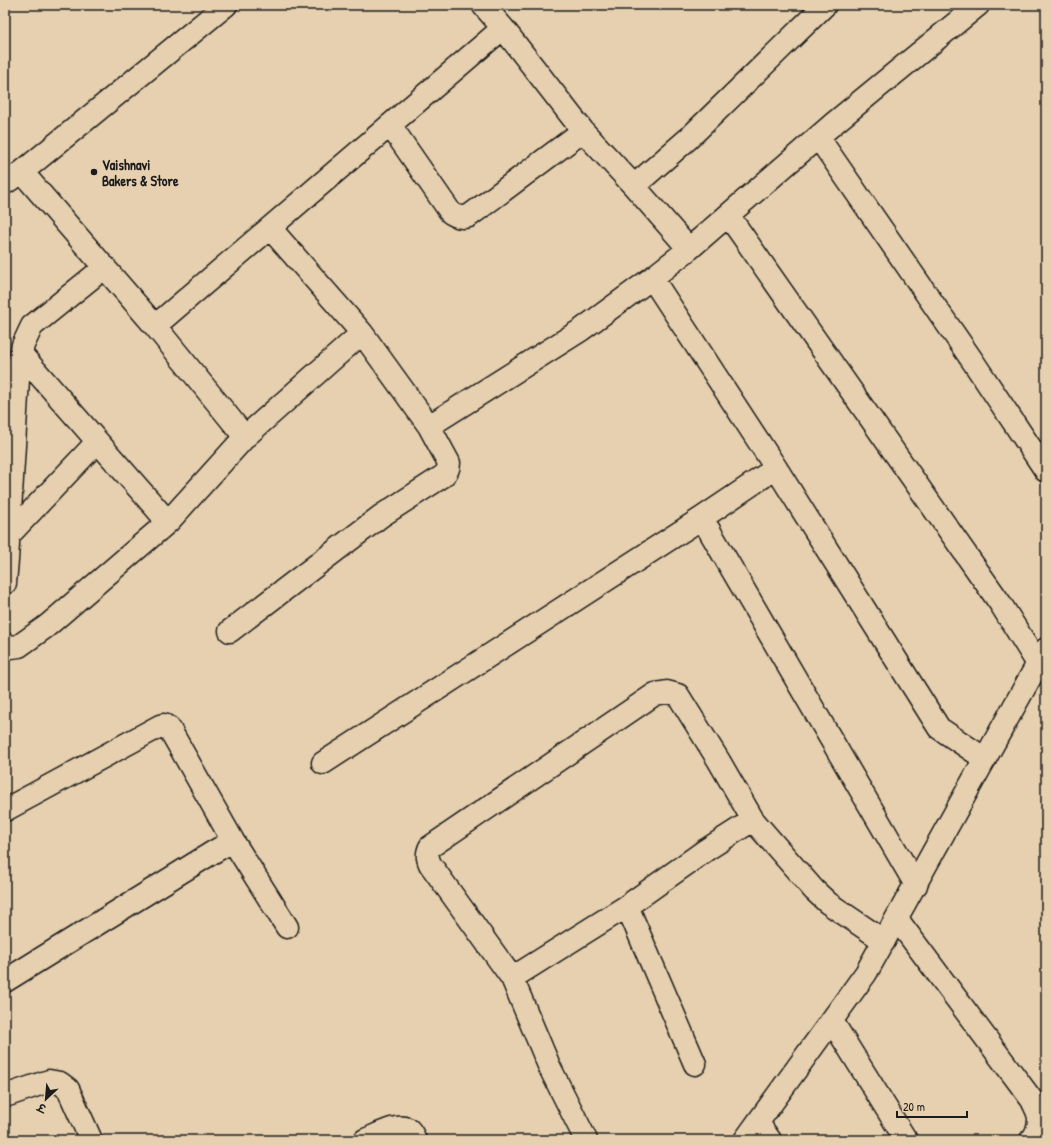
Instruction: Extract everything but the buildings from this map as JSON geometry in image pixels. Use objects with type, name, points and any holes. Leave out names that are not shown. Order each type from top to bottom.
[{"type":"street","points":[[226,5],[14,177],[105,267],[245,437]]},
{"type":"street","points":[[483,5],[503,28],[583,131],[689,249]]},
{"type":"street","points":[[634,186],[688,138],[825,5]]},
{"type":"street","points":[[429,426],[581,330],[652,278],[689,249],[818,138],[978,5]]},
{"type":"street","points":[[155,326],[503,28]]},
{"type":"street","points":[[390,125],[451,212],[457,217],[463,218],[469,216],[583,131]]},
{"type":"street","points":[[818,138],[972,360],[1046,471]]},
{"type":"street","points":[[728,215],[1000,603],[1042,656],[866,973],[832,1021],[764,1131],[746,1140]]},
{"type":"street","points":[[230,631],[381,516],[443,476],[447,473],[449,468],[449,464],[429,426],[362,333],[270,228]]},
{"type":"street","points":[[5,583],[19,363],[23,345],[32,326],[105,267]]},
{"type":"street","points":[[652,278],[776,468],[939,728],[985,759]]},
{"type":"street","points":[[5,644],[12,647],[19,646],[47,626],[168,522],[245,437],[362,333]]},
{"type":"street","points":[[21,354],[168,522]]},
{"type":"street","points":[[9,535],[97,442]]},
{"type":"street","points":[[323,763],[702,518],[776,468]]},
{"type":"street","points":[[702,518],[916,885]]},
{"type":"street","points":[[586,1140],[550,1068],[512,978],[430,864],[427,856],[430,847],[655,694],[667,692],[678,695],[719,761],[752,820],[814,890],[828,903],[884,941]]},
{"type":"street","points":[[5,810],[164,725],[169,728],[233,841],[287,927]]},
{"type":"street","points":[[512,978],[627,906],[706,850],[752,820]]},
{"type":"street","points":[[5,981],[233,841]]},
{"type":"street","points":[[627,906],[696,1064]]},
{"type":"street","points":[[897,919],[1032,1100],[1040,1118],[1033,1138],[1030,1140]]},
{"type":"street","points":[[832,1021],[906,1140]]},
{"type":"street","points":[[5,1096],[49,1081],[60,1083],[68,1089],[91,1140]]},
{"type":"street","points":[[365,1140],[396,1127],[408,1129],[412,1132],[415,1140]]},
{"type":"place","name":"Vaishnavi Bakers & Store","points":[[94,172]]}]
